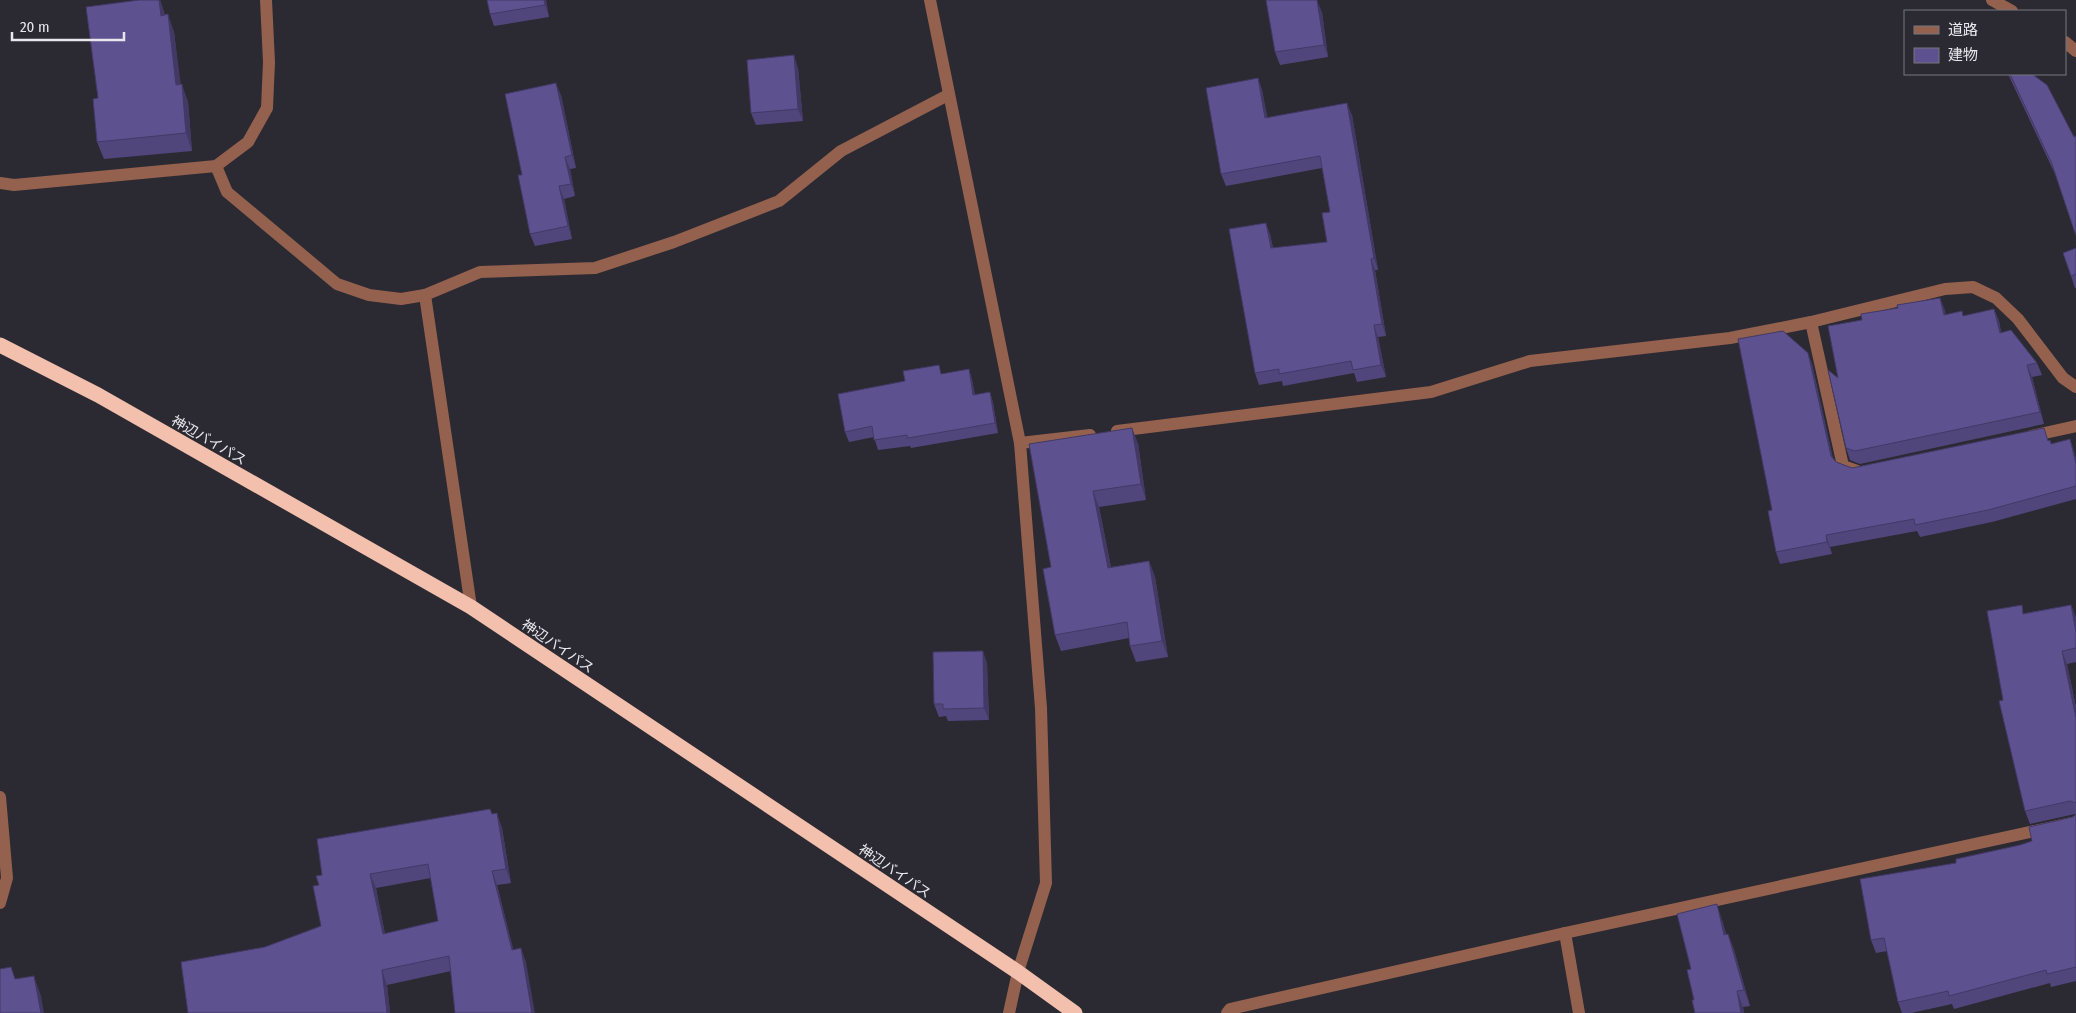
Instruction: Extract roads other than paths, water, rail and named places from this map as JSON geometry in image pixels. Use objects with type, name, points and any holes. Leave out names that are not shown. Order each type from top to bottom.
[{"type":"highway","name":"神辺バイパス","points":[[0,345],[98,395],[471,607],[1018,972],[1075,1013]]},
{"type":"street","points":[[0,183],[14,185],[216,166],[248,142],[267,108],[269,62],[266,0]]},
{"type":"street","points":[[930,0],[1020,443],[1041,708],[1046,883],[1018,972],[1009,1013]]},
{"type":"street","points":[[1992,0],[2010,10]]},
{"type":"street","points":[[216,166],[227,192],[337,284],[369,295],[401,298],[425,295],[480,272],[595,268],[674,242],[780,201],[841,151],[948,94]]},
{"type":"street","points":[[1020,443],[1431,392],[1530,361],[1730,338],[1811,322],[1945,289],[1973,287],[1996,298],[2018,319],[2063,378],[2076,387]]},
{"type":"street","points":[[425,295],[471,607]]},
{"type":"street","points":[[1811,322],[1843,466],[1859,472],[1869,470]]},
{"type":"street","points":[[2020,438],[2076,426]]},
{"type":"street","points":[[0,797],[7,878],[0,903]]},
{"type":"street","points":[[1227,1013],[1230,1009],[1565,933],[2076,822]]},
{"type":"street","points":[[1565,933],[1580,1013]]}]
